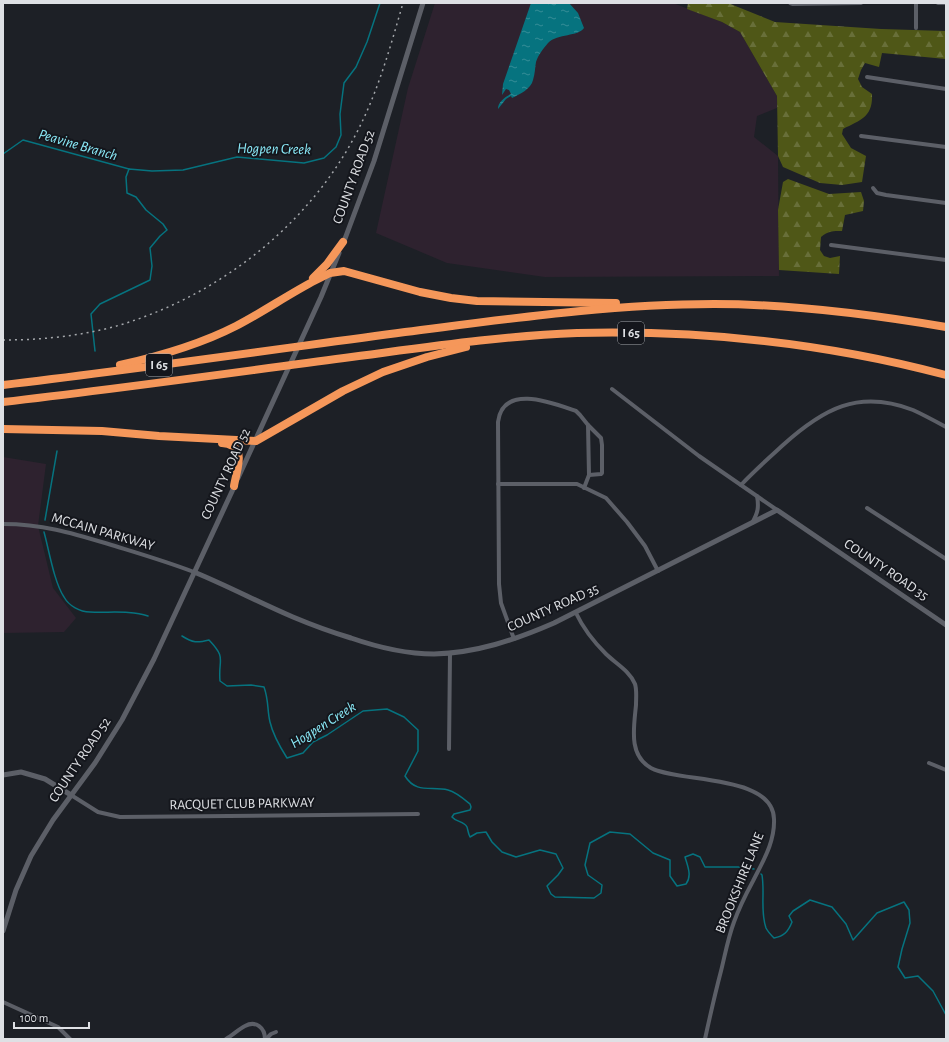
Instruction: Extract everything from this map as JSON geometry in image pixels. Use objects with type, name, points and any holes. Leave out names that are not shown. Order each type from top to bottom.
[{"type":"highway","points":[[306,285],[327,264],[343,242]]},
{"type":"highway","points":[[62,377],[142,360],[196,344],[235,326],[306,285],[330,273],[344,271],[420,292],[477,301],[707,304]]},
{"type":"highway","name":"I 65","points":[[3,385],[569,311],[630,306],[707,304],[755,305],[869,315],[946,327]]},
{"type":"highway","name":"I 65","points":[[3,402],[437,346],[531,336],[611,333],[667,334],[766,341],[886,361],[946,375]]},
{"type":"highway","points":[[171,437],[256,441],[349,388],[398,366],[457,349],[531,336]]},
{"type":"highway","points":[[3,429],[96,430],[226,443],[236,447],[239,453],[234,486]]},
{"type":"street","name":"COUNTY ROAD 52","points":[[3,931],[16,890],[31,856],[53,820],[95,763],[122,720],[154,659],[256,441],[265,416],[320,297],[374,161],[423,3]]},
{"type":"street","points":[[790,3],[861,3]]},
{"type":"street","points":[[916,3],[916,28]]},
{"type":"street","points":[[938,3],[946,3]]},
{"type":"street","points":[[867,77],[946,89]]},
{"type":"street","points":[[861,136],[946,147]]},
{"type":"street","points":[[873,188],[877,192],[886,196],[946,203]]},
{"type":"street","points":[[831,246],[946,260]]},
{"type":"street","points":[[612,389],[699,456],[778,510]]},
{"type":"street","points":[[514,639],[501,603],[499,584],[498,416],[502,409],[509,403],[520,399],[538,399],[576,411],[601,438],[602,472],[601,474],[589,475]]},
{"type":"street","points":[[741,485],[807,425],[829,411],[848,404],[873,402],[897,405],[913,410],[946,427]]},
{"type":"street","points":[[584,488],[589,475],[588,425]]},
{"type":"street","points":[[498,484],[577,484],[606,498],[645,546],[658,571]]},
{"type":"street","points":[[752,523],[758,511],[759,503],[757,496]]},
{"type":"street","points":[[867,508],[946,559]]},
{"type":"street","name":"COUNTY ROAD 35","points":[[194,572],[294,617],[356,640],[406,652],[433,654],[450,653],[489,646],[539,630],[576,613],[778,510],[946,625]]},
{"type":"street","name":"MCCAIN PARKWAY","points":[[3,524],[38,526],[72,533],[159,559],[194,572]]},
{"type":"street","name":"BROOKSHIRE LANE","points":[[576,613],[581,624],[595,643],[607,656],[629,675],[635,684],[636,698],[634,736],[636,752],[642,761],[652,769],[659,771],[738,786],[760,796],[766,800],[772,808],[774,819],[771,842],[734,924],[705,1039]]},
{"type":"street","points":[[449,749],[450,653]]},
{"type":"street","points":[[929,763],[946,770]]},
{"type":"street","points":[[3,775],[21,772],[45,779],[72,795]]},
{"type":"street","name":"RACQUET CLUB PARKWAY","points":[[72,795],[98,812],[120,817],[418,814]]},
{"type":"street","points":[[3,1002],[58,1027],[70,1039]]},
{"type":"street","points":[[226,1039],[246,1025],[254,1024],[260,1026],[266,1039],[271,1034],[276,1032]]},
{"type":"shaded area","points":[[435,3],[673,3],[722,22],[740,32],[777,96],[777,108],[757,116],[754,137],[778,156],[779,276],[545,277],[447,263],[376,233],[408,88]]},
{"type":"shaded area","points":[[3,457],[46,464],[38,526],[53,588],[76,618],[64,632],[3,633]]},
{"type":"green space","points":[[688,3],[728,3],[775,22],[881,29],[946,31],[946,59],[882,53],[879,67],[865,63],[858,79],[862,87],[872,94],[872,102],[865,117],[843,129],[842,134],[851,148],[866,156],[862,182],[842,185],[820,183],[783,167],[778,156],[777,96],[740,32],[722,22],[687,9]]},
{"type":"green space","points":[[788,179],[829,194],[861,192],[864,201],[863,211],[845,215],[842,231],[831,232],[821,237],[820,250],[824,256],[830,258],[840,256],[839,274],[779,270],[778,210],[783,182]]},
{"type":"water","points":[[531,3],[569,3],[578,13],[584,28],[577,33],[557,38],[548,43],[537,59],[534,78],[530,86],[518,95],[512,98],[511,96],[506,99],[498,109],[498,106],[504,98],[511,94],[509,90],[506,89],[502,95],[503,84]]},
{"type":"waterway","name":"Hogpen Creek","points":[[95,351],[91,314],[100,304],[150,280],[152,266],[150,248],[167,230],[163,224],[146,210],[136,197],[127,193],[126,177],[129,169],[152,171],[183,170],[237,157],[304,163],[324,158],[336,147],[341,135],[340,114],[344,83],[356,67],[367,42],[380,3]]},
{"type":"waterway","name":"Peavine Branch","points":[[3,154],[23,140],[129,169]]},
{"type":"waterway","name":"Hogpen Creek","points":[[45,520],[57,451]]},
{"type":"waterway","name":"Hogpen Creek","points":[[44,532],[60,591],[72,606],[86,612],[127,612],[148,616]]},
{"type":"waterway","name":"Hogpen Creek","points":[[182,636],[195,642],[209,640],[215,646],[220,655],[220,681],[227,686],[251,685],[264,687],[267,697],[271,727],[287,758],[303,753],[313,742],[327,735],[363,711],[387,709],[404,717],[418,730],[418,751],[405,776],[409,782],[419,787],[451,791],[470,804],[470,810],[454,814],[452,817],[466,825],[470,837],[477,833],[486,832],[492,842],[502,852],[516,857],[540,850],[556,854],[563,868],[547,886],[551,894],[555,897],[594,898],[601,893],[602,885],[588,875],[585,865],[590,843],[610,832],[630,834],[653,853],[670,860],[670,876],[677,886],[686,884],[688,881],[689,871],[685,857],[693,854],[700,857],[705,867],[738,867],[754,869]]},
{"type":"waterway","name":"Hogpen Creek","points":[[761,874],[763,882],[764,922],[766,928],[774,938],[783,935],[787,931],[792,922],[789,916],[793,911],[810,900],[832,907],[846,924],[853,940],[877,913],[904,902],[909,910],[910,923],[898,967],[905,978],[918,976],[933,991],[946,1015]]},
{"type":"railway","points":[[3,340],[62,337],[120,325],[157,312],[192,295],[226,276],[257,253],[286,227],[313,198],[336,167],[356,134],[377,86],[403,3]]}]
